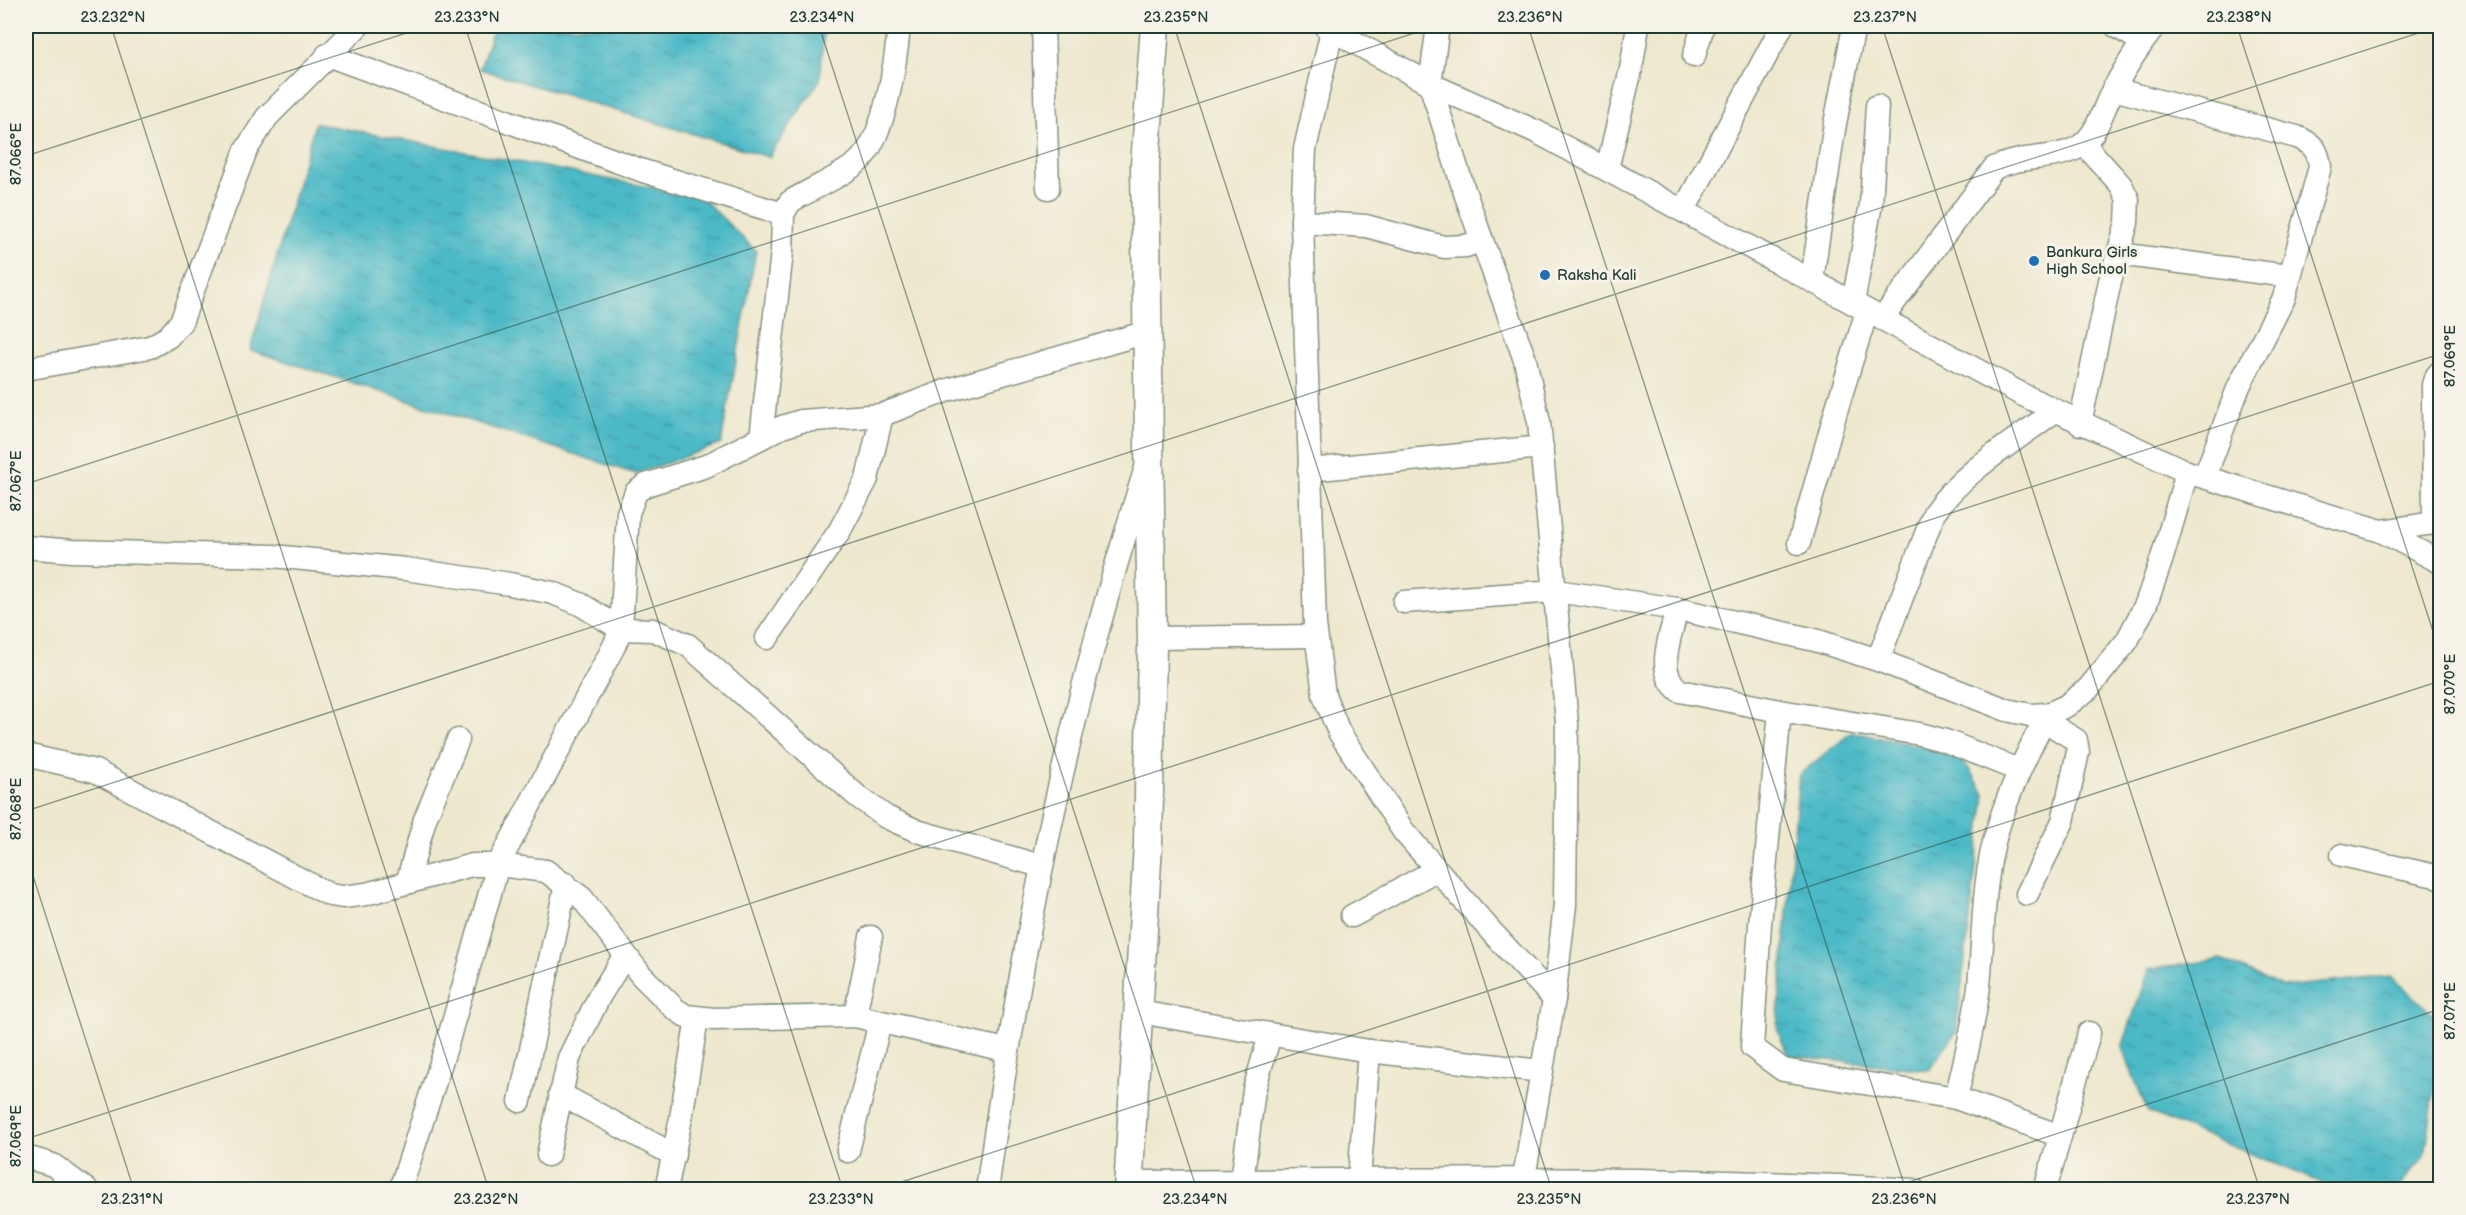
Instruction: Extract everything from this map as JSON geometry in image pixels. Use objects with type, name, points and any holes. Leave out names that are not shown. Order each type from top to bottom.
[{"type":"street","points":[[26,369],[150,347],[168,337],[181,322],[246,150],[267,117],[358,26]]},
{"type":"street","points":[[761,438],[782,252],[783,214],[790,202],[861,159],[871,145],[885,107],[895,67],[898,26]]},
{"type":"street","points":[[1043,26],[1048,188]]},
{"type":"street","points":[[1155,26],[1145,165],[1152,638],[1148,844],[1128,1186],[1329,1185],[1359,1180],[1523,1185],[1815,1186],[1914,1190]]},
{"type":"street","points":[[1438,26],[1430,84],[1525,360],[1539,422],[1567,723],[1565,905],[1554,999],[1523,1185]]},
{"type":"street","points":[[1607,169],[1631,69],[1638,26]]},
{"type":"street","points":[[1694,56],[1703,26]]},
{"type":"street","points":[[1684,210],[1782,26]]},
{"type":"street","points":[[1812,280],[1834,129],[1854,26]]},
{"type":"street","points":[[1868,311],[1994,168],[2009,160],[2072,151],[2084,144],[2093,134],[2113,89],[2149,34],[2116,26]]},
{"type":"street","points":[[1554,999],[1404,832],[1339,732],[1324,695],[1316,636],[1302,222],[1305,148],[1329,28],[1430,84],[1537,132],[2080,424],[2196,474],[2381,531],[2440,562]]},
{"type":"street","points":[[327,55],[643,171],[783,214]]},
{"type":"street","points":[[1956,1098],[1972,1028],[1978,987],[1984,894],[1989,864],[1996,832],[2018,770],[2046,718],[2088,689],[2127,641],[2146,604],[2196,474],[2284,298],[2320,167],[2319,154],[2312,144],[2297,137],[2113,89]]},
{"type":"street","points":[[1799,543],[1836,411],[1868,311],[1877,106]]},
{"type":"street","points":[[2080,424],[2110,281],[2127,223],[2128,199],[2121,185],[2084,144]]},
{"type":"street","points":[[1302,222],[1366,226],[1444,247],[1466,246],[1482,240]]},
{"type":"street","points":[[2118,254],[2289,276]]},
{"type":"street","points":[[400,1190],[447,1044],[498,865],[621,629],[628,513],[636,492],[646,485],[706,466],[782,427],[801,421],[882,415],[948,390],[1147,332]]},
{"type":"street","points":[[2381,531],[2437,523],[2433,385],[2440,372]]},
{"type":"street","points":[[1878,660],[1934,513],[1944,498],[1971,473],[2055,411]]},
{"type":"street","points":[[767,638],[840,530],[867,479],[882,415]]},
{"type":"street","points":[[1310,470],[1542,447]]},
{"type":"street","points":[[987,1190],[1006,1050],[1041,866],[1080,693],[1109,584],[1150,455]]},
{"type":"street","points":[[26,547],[72,551],[273,556],[440,574],[553,592],[580,604],[621,629],[653,630],[688,645],[857,796],[886,817],[917,831],[1041,866]]},
{"type":"street","points":[[1404,602],[1556,591],[1677,609],[1815,640],[1878,660],[2007,710],[2046,718],[2076,740],[2078,752],[2060,829],[2027,894]]},
{"type":"street","points":[[1677,609],[1665,663],[1666,672],[1673,686],[1680,691],[1780,711],[1929,736],[2018,770]]},
{"type":"street","points":[[1152,638],[1316,636]]},
{"type":"street","points":[[1780,711],[1760,924],[1752,1047],[1783,1070],[1956,1098],[2060,1136]]},
{"type":"street","points":[[407,884],[425,819],[458,740]]},
{"type":"street","points":[[26,755],[94,771],[330,895],[343,897],[366,894],[472,865],[498,865],[546,871],[582,898],[641,975],[675,1009],[686,1016],[696,1018],[855,1016],[1006,1050]]},
{"type":"street","points":[[2342,855],[2440,877]]},
{"type":"street","points":[[1352,916],[1436,870]]},
{"type":"street","points":[[520,1101],[566,884]]},
{"type":"street","points":[[855,1016],[871,937]]},
{"type":"street","points":[[548,1155],[569,1058],[579,1035],[626,955]]},
{"type":"street","points":[[1139,1012],[1369,1051],[1541,1071]]},
{"type":"street","points":[[666,1190],[674,1155],[696,1018]]},
{"type":"street","points":[[848,1151],[880,1022]]},
{"type":"street","points":[[2044,1190],[2089,1033]]},
{"type":"street","points":[[1250,1184],[1254,1090],[1270,1035]]},
{"type":"street","points":[[1359,1180],[1369,1051]]},
{"type":"street","points":[[560,1095],[674,1155]]},
{"type":"street","points":[[26,1158],[53,1166],[87,1190]]},
{"type":"water","points":[[494,26],[824,26],[820,80],[769,157],[480,69]]},
{"type":"water","points":[[315,123],[701,197],[756,251],[721,444],[636,474],[250,350]]},
{"type":"water","points":[[1852,732],[1959,754],[1985,794],[1956,1032],[1929,1070],[1788,1056],[1777,1028],[1799,775]]},
{"type":"water","points":[[2220,959],[2282,987],[2391,976],[2440,1020],[2440,1051],[2425,1156],[2397,1189],[2337,1189],[2148,1112],[2122,1048],[2148,970]]},
{"type":"place","name":"Bankura Girls High School","points":[[2034,261]]},
{"type":"place","name":"Raksha Kali","points":[[1545,275]]}]
